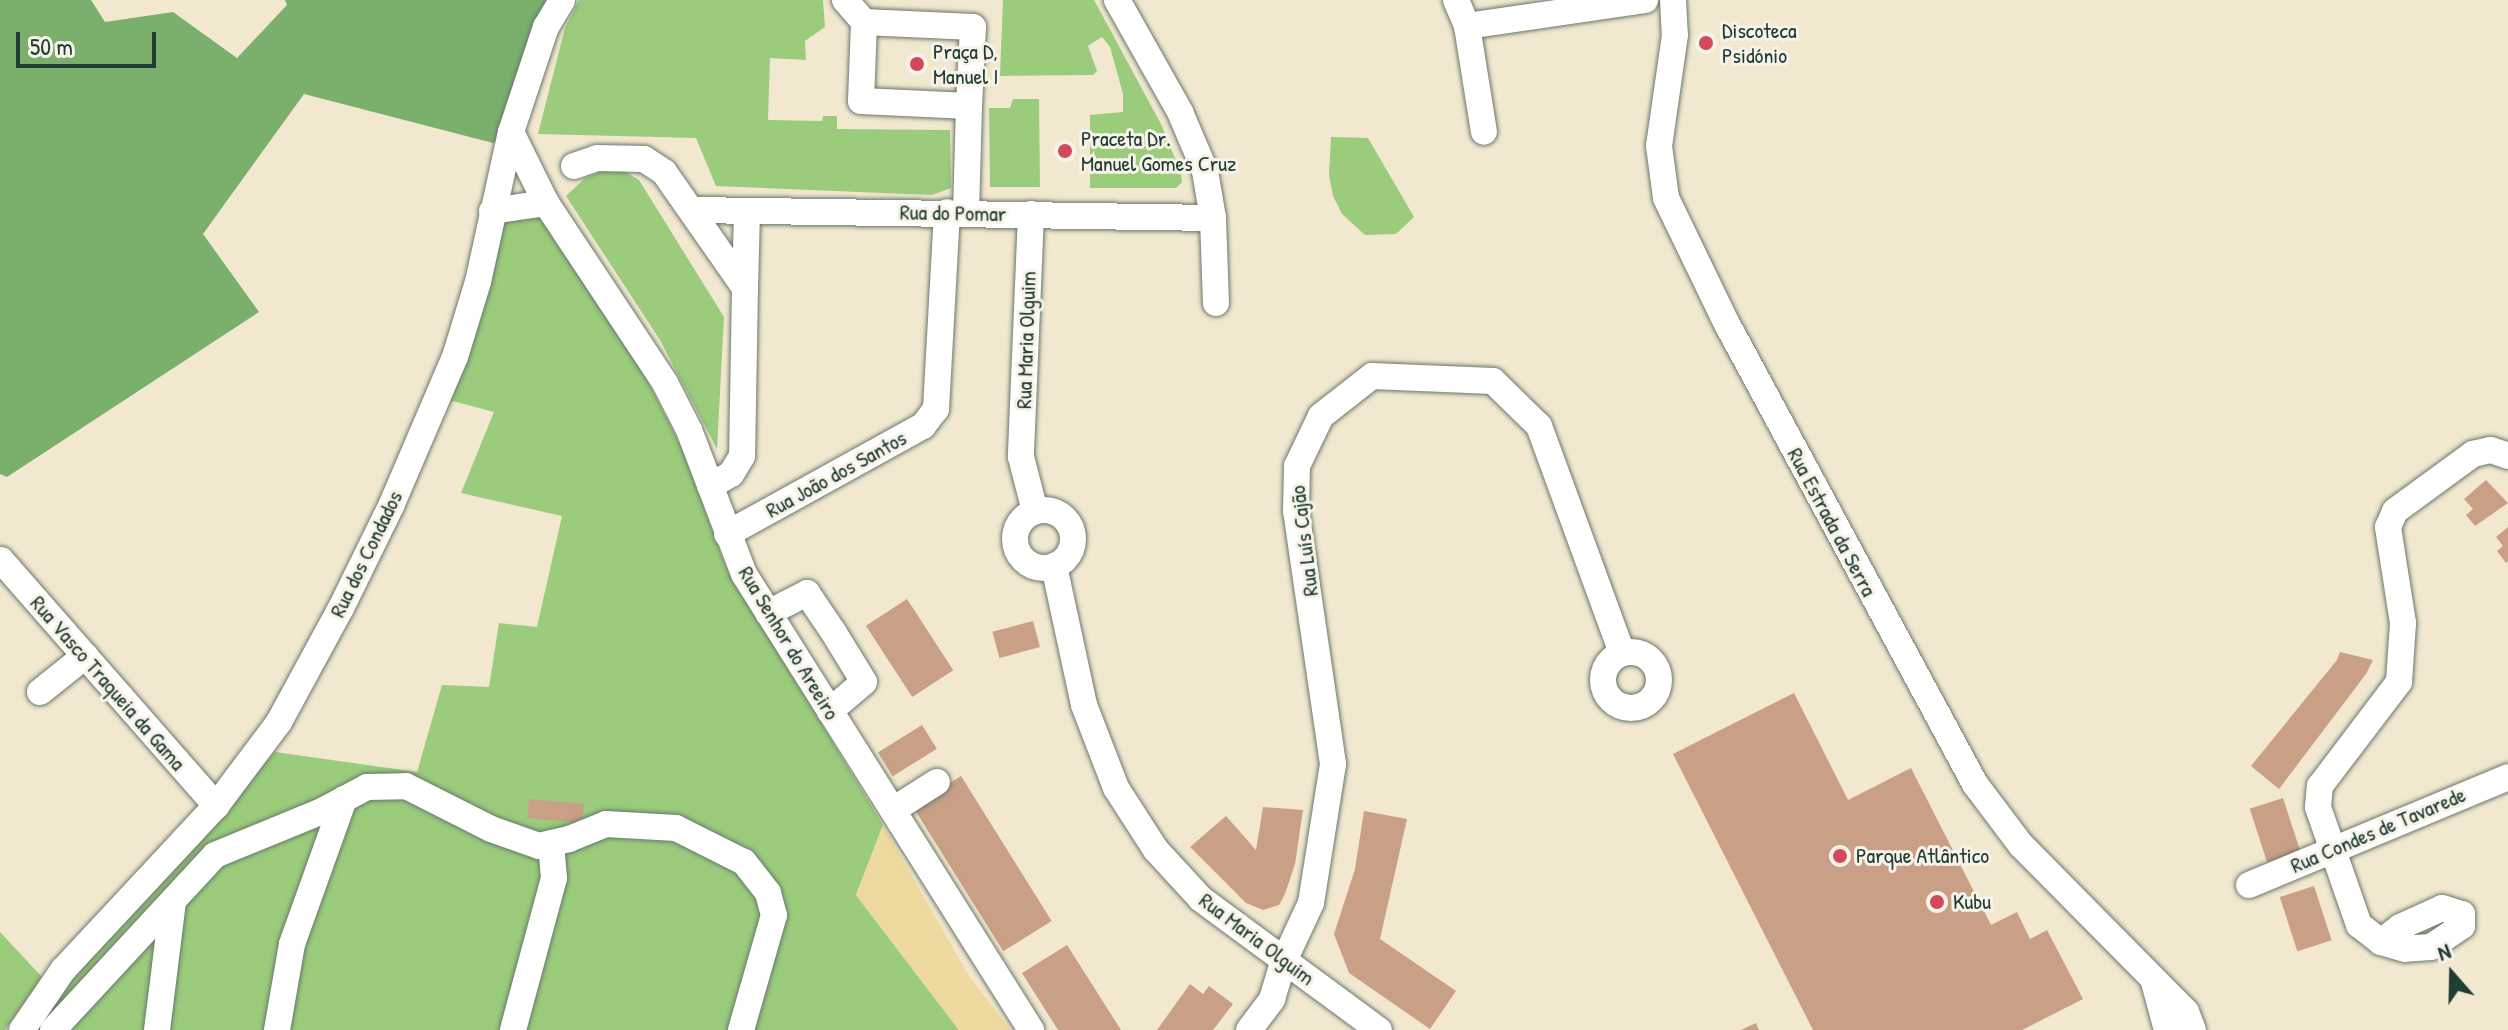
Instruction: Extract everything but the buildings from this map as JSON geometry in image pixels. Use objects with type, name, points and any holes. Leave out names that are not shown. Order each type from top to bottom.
[{"type":"street","name":"Rua dos Condados","points":[[22,1030],[63,970],[216,806],[279,722],[391,506],[455,357],[478,282],[511,132],[546,27],[562,0]]},
{"type":"street","points":[[845,0],[864,22],[861,101],[969,106]]},
{"type":"street","points":[[1117,0],[1180,112],[1205,171],[1213,218],[1216,303]]},
{"type":"street","points":[[1456,0],[1467,26],[1484,132]]},
{"type":"street","points":[[1467,26],[1645,0]]},
{"type":"street","name":"Rua Estrada da Serra","points":[[1673,0],[1675,35],[1659,146],[1666,198],[1727,324],[1975,784],[2021,845],[2186,1012],[2193,1030]]},
{"type":"street","name":"Rua João dos Santos","points":[[727,534],[923,426],[936,409],[969,106],[973,27],[864,22]]},
{"type":"street","name":"Rua Senhor do Areeiro","points":[[511,132],[546,203],[665,383],[689,430],[744,574],[1031,1030]]},
{"type":"street","points":[[574,166],[597,158],[644,159],[664,172],[745,288]]},
{"type":"street","points":[[492,211],[546,203]]},
{"type":"street","name":"Rua do Pomar","points":[[693,210],[1213,218]]},
{"type":"street","points":[[710,486],[731,474],[742,456],[747,212]]},
{"type":"street","name":"Rua Maria Olguim","points":[[1031,214],[1021,457],[1035,511]]},
{"type":"street","name":"Rua Luís Cajão","points":[[1249,1030],[1272,999],[1283,963],[1311,903],[1333,764],[1296,511],[1297,466],[1321,416],[1372,376],[1493,381],[1539,426],[1622,653]]},
{"type":"street","points":[[2381,942],[2359,925],[2318,807],[2320,786],[2399,682],[2403,623],[2388,527],[2395,511],[2473,454],[2491,450],[2508,456]]},
{"type":"street","points":[[1035,511],[1057,513],[1072,530],[1070,552],[1054,566],[1031,564],[1017,548],[1019,526],[1035,511]]},
{"type":"street","name":"Rua Vasco Traqueia da Gama","points":[[1,560],[216,806]]},
{"type":"street","name":"Rua Maria Olguim","points":[[1054,566],[1084,705],[1116,788],[1156,850],[1201,899],[1283,963],[1379,1030]]},
{"type":"street","points":[[768,613],[807,593],[834,633],[864,682],[830,711]]},
{"type":"street","points":[[40,692],[85,656]]},
{"type":"street","name":"Rua Condes de Tavarede","points":[[2249,885],[2508,777]]},
{"type":"street","points":[[893,810],[937,782]]},
{"type":"street","points":[[53,1030],[215,855],[367,787],[406,786],[491,829],[539,846],[606,824],[676,828],[744,862],[768,893],[774,915],[741,1030]]},
{"type":"street","points":[[277,1030],[292,944],[344,799]]},
{"type":"street","points":[[513,1030],[554,878],[551,843]]},
{"type":"street","points":[[157,1030],[173,901]]},
{"type":"street","name":"Rua Estrada da Serra","points":[[2153,979],[2167,1030]]},
{"type":"green space","points":[[0,0],[91,0],[105,22],[173,12],[237,58],[287,5],[285,0],[562,0],[511,132],[493,143],[304,94],[203,234],[259,312],[7,477],[0,474]]},
{"type":"green space","points":[[579,0],[823,0],[825,27],[805,41],[806,60],[770,58],[768,120],[822,121],[823,116],[837,116],[837,129],[950,130],[951,188],[932,195],[716,186],[696,138],[538,134],[565,28]]},
{"type":"green space","points":[[1003,0],[1094,0],[1161,124],[1181,173],[1182,182],[1176,188],[1090,188],[1090,115],[1123,112],[1123,94],[1110,47],[1102,37],[1088,46],[1097,71],[1093,75],[1000,76]]},
{"type":"green space","points":[[1013,99],[1039,99],[1040,187],[990,187],[989,108],[1010,108]]},
{"type":"green space","points":[[1331,137],[1368,138],[1414,217],[1396,234],[1365,235],[1342,214],[1333,196],[1329,175]]},
{"type":"green space","points":[[602,171],[624,171],[639,180],[724,317],[717,449],[660,340],[566,196],[584,179]]},
{"type":"green space","points":[[544,213],[644,374],[682,448],[725,565],[883,825],[856,895],[959,1030],[35,1030],[71,977],[275,752],[417,772],[442,685],[489,687],[499,623],[537,627],[562,516],[461,493],[494,412],[449,400],[498,218]]},
{"type":"green space","points":[[0,932],[42,977],[5,1030],[0,1030]]},
{"type":"sand","points":[[883,825],[969,976],[1011,1030],[959,1030],[856,895]]},
{"type":"place","name":"Discoteca Psidónio","points":[[1706,43]]},
{"type":"place","name":"Praça D, Manuel I","points":[[917,64]]},
{"type":"place","name":"Praceta Dr. Manuel Gomes Cruz","points":[[1065,151]]},
{"type":"place","name":"Parque Atlântico","points":[[1840,856]]},
{"type":"place","name":"Kubu","points":[[1937,902]]}]
